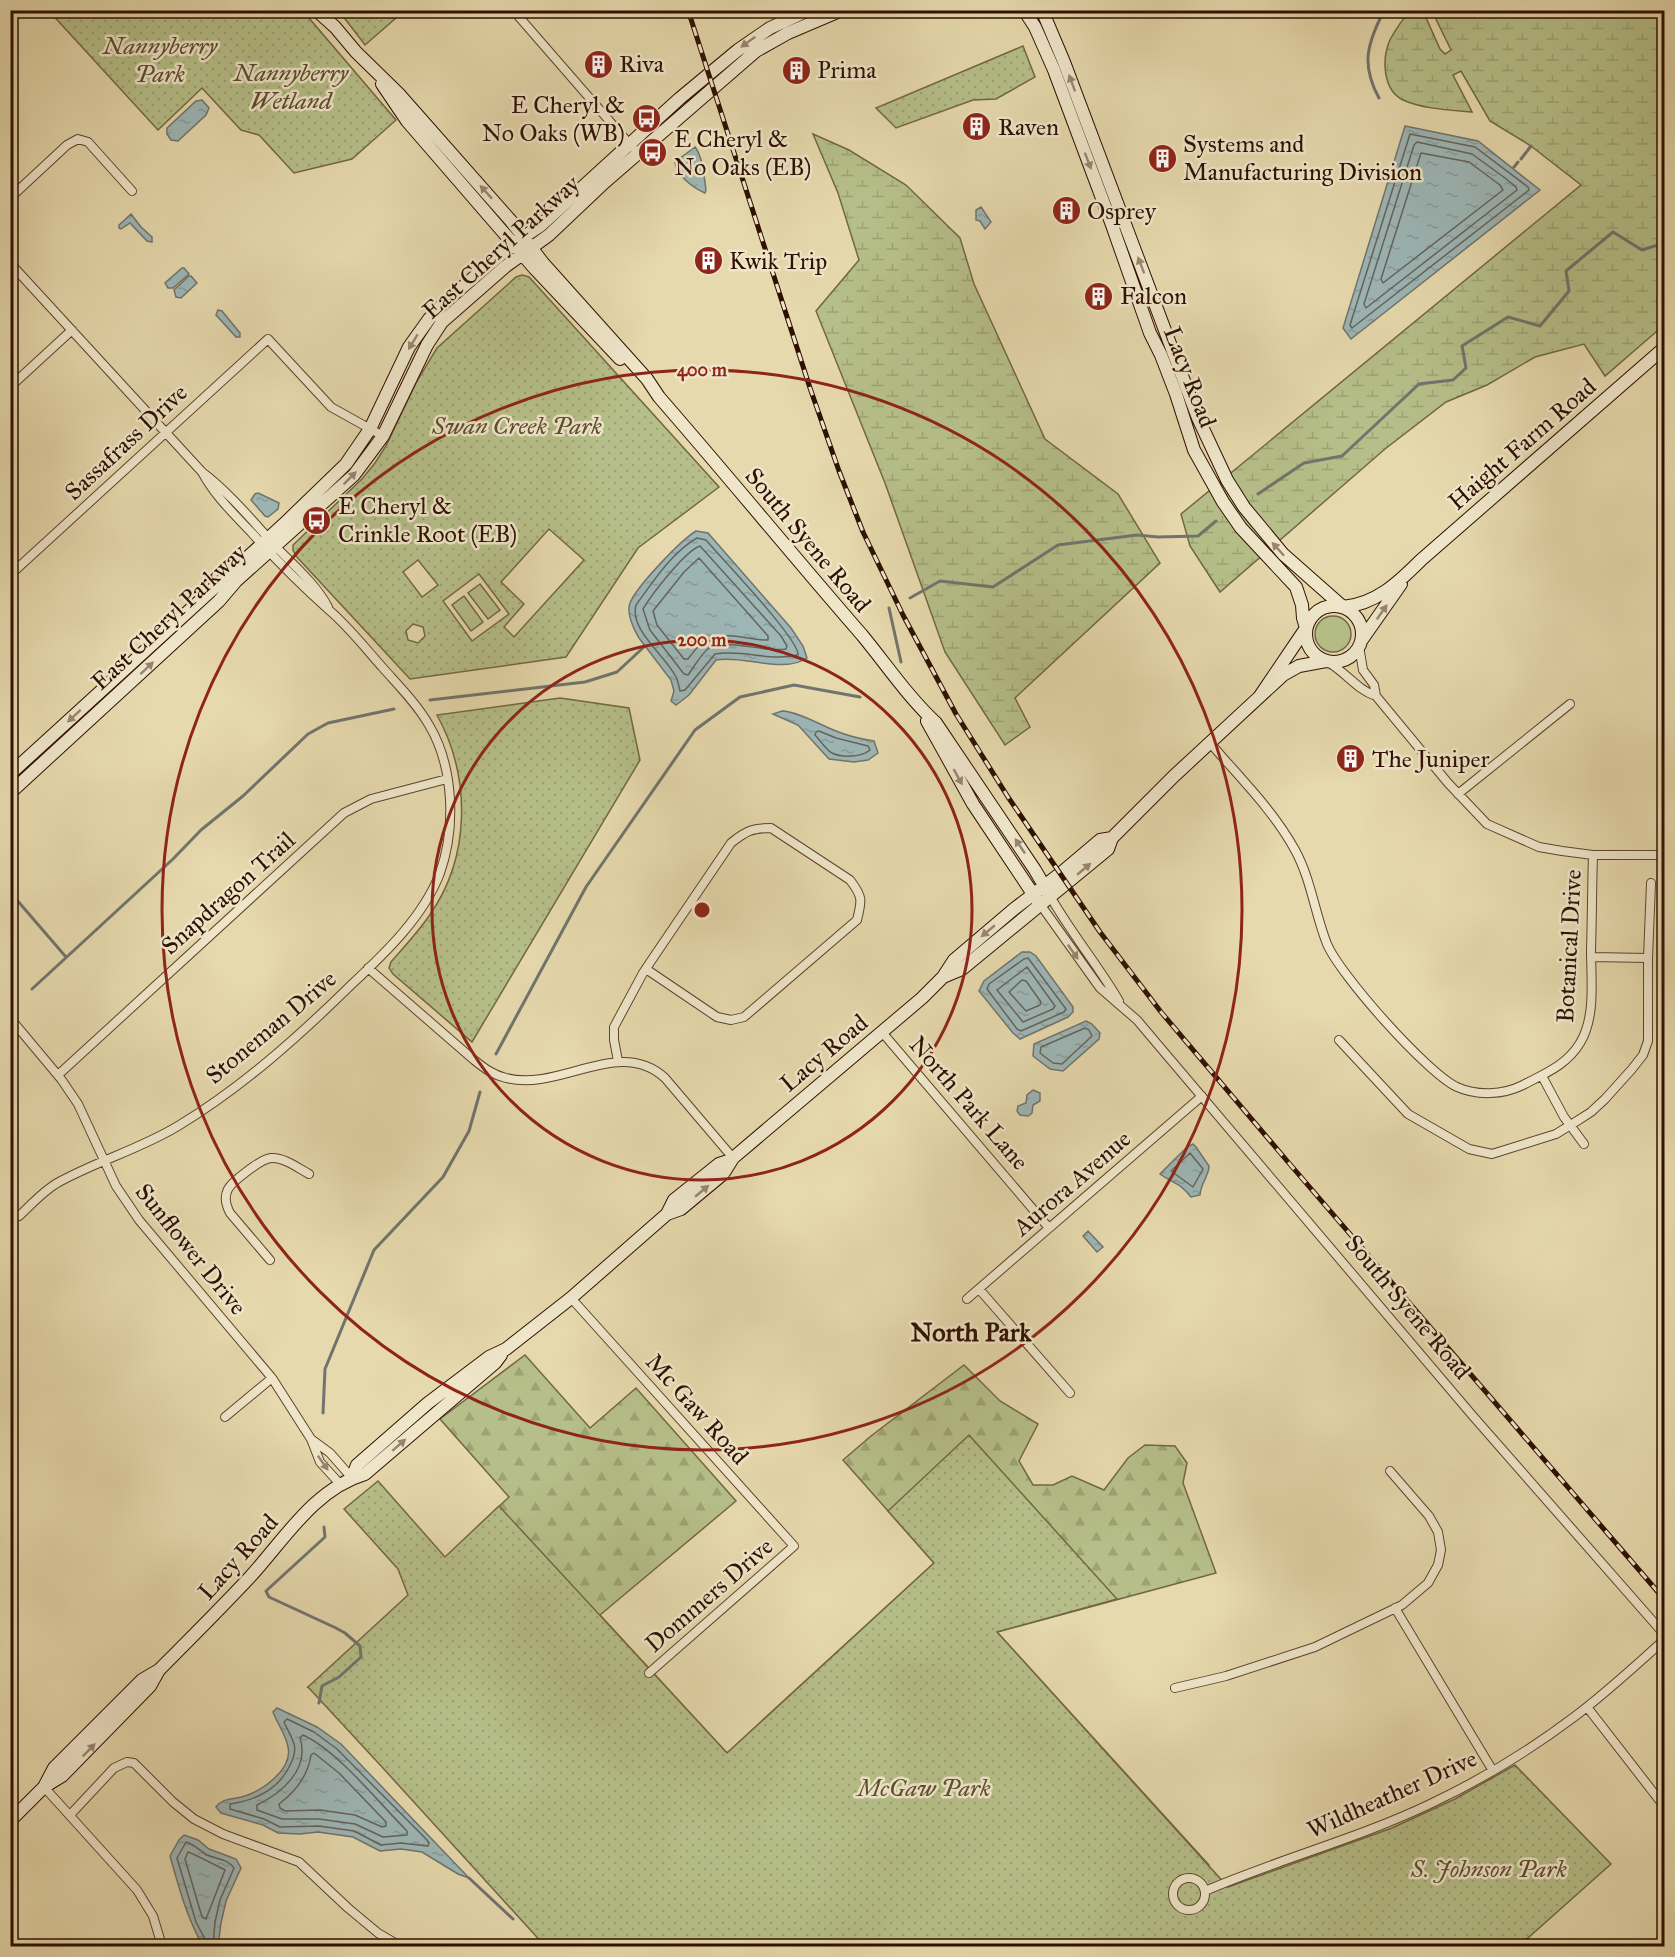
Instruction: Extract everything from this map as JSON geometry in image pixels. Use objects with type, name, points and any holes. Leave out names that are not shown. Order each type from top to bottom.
[{"type":"street","name":"South Syene Road","points":[[316,10],[398,93],[606,346],[659,397],[875,651],[924,712],[929,727],[973,804],[1121,1005]]},
{"type":"street","name":"South Syene Road","points":[[326,10],[335,27]]},
{"type":"street","points":[[513,10],[633,149]]},
{"type":"street","name":"East Cheryl Parkway","points":[[633,149],[679,99],[752,39],[809,10]]},
{"type":"street","name":"East Cheryl Parkway","points":[[10,774],[269,545],[354,475],[383,436],[427,345],[442,322],[557,211],[756,51],[788,33],[842,10]]},
{"type":"street","name":"Lacy Road","points":[[1024,10],[1035,27],[1054,70],[1110,218],[1150,333],[1176,393],[1194,450],[1223,502],[1241,528],[1296,587],[1306,628],[1260,696]]},
{"type":"street","name":"Lacy Road","points":[[1042,10],[1064,62],[1198,418],[1227,480],[1244,507],[1283,554],[1343,607]]},
{"type":"street","points":[[10,198],[67,145],[78,139],[88,142],[132,190]]},
{"type":"street","name":"East Cheryl Parkway","points":[[10,793],[269,545],[346,464],[370,429],[410,347],[429,319],[445,302],[522,245]]},
{"type":"street","name":"Stoneman Drive","points":[[10,263],[202,472],[216,483],[317,601],[330,610],[407,694],[429,725],[441,751],[451,814],[448,843],[439,875],[418,913],[368,968],[289,1043],[179,1126],[154,1140],[57,1183],[18,1216],[10,1218]]},
{"type":"street","points":[[10,387],[72,330]]},
{"type":"street","name":"Sassafrass Drive","points":[[10,575],[268,339],[331,407],[370,429]]},
{"type":"street","name":"Haight Farm Road","points":[[1343,607],[1368,602],[1378,597],[1408,573],[1420,560],[1665,348]]},
{"type":"street","points":[[370,429],[383,436]]},
{"type":"street","name":"Haight Farm Road","points":[[1360,644],[1408,573]]},
{"type":"street","points":[[1376,696],[1366,693],[1340,669],[1316,656],[1310,649],[1306,641],[1306,628],[1317,611],[1332,605],[1343,607],[1355,615],[1360,623],[1363,670],[1374,685],[1376,696],[1458,795],[1486,824],[1539,846],[1562,851],[1593,855],[1665,855]]},
{"type":"street","points":[[1326,661],[1339,662],[1347,659],[1360,644]]},
{"type":"street","name":"Lacy Road","points":[[10,1821],[44,1787],[62,1776],[150,1686],[159,1670],[234,1594],[329,1490],[365,1474],[495,1364],[506,1349],[571,1298],[667,1214],[674,1200],[719,1164],[732,1159],[943,977],[954,960],[1042,895],[1100,840],[1112,838],[1174,776],[1283,675],[1299,666],[1326,661]]},
{"type":"street","points":[[1458,795],[1570,704]]},
{"type":"street","name":"Botanical Drive","points":[[1211,744],[1265,806],[1295,851],[1327,944],[1335,960],[1365,998],[1432,1070],[1460,1088],[1489,1093],[1504,1092],[1542,1076],[1571,1055],[1580,1043],[1586,1030],[1591,999],[1593,855]]},
{"type":"street","name":"Snapdragon Trail","points":[[58,1075],[344,813],[371,799],[447,779]]},
{"type":"street","points":[[618,1061],[614,1027],[646,969],[731,843],[744,832],[757,828],[771,828],[850,880],[858,890],[862,901],[857,920],[744,1017],[731,1020],[717,1017],[646,969]]},
{"type":"street","points":[[1339,1040],[1408,1114],[1469,1149],[1492,1154],[1556,1134],[1591,1112],[1605,1099],[1643,1054],[1648,1041],[1651,883]]},
{"type":"street","name":"South Syene Road","points":[[1042,895],[1100,988],[1137,1020],[1472,1415],[1665,1634]]},
{"type":"street","points":[[1591,957],[1648,958]]},
{"type":"street","points":[[368,968],[474,1060],[491,1073],[505,1078],[521,1081],[544,1079],[618,1061],[643,1064],[661,1074],[732,1159]]},
{"type":"street","name":"Sunflower Drive","points":[[10,1018],[58,1075],[78,1104],[116,1186],[139,1220],[272,1378],[311,1440],[320,1462],[346,1481]]},
{"type":"street","name":"North Park Lane","points":[[881,1031],[1049,1228]]},
{"type":"street","points":[[1542,1076],[1569,1125],[1584,1144]]},
{"type":"street","name":"Aurora Avenue","points":[[967,1299],[1202,1096]]},
{"type":"street","points":[[270,1260],[230,1213],[226,1205],[227,1189],[233,1181],[265,1159],[281,1159],[309,1174]]},
{"type":"street","points":[[979,1289],[1070,1393]]},
{"type":"street","name":"Mc Gaw Road","points":[[571,1298],[794,1546]]},
{"type":"street","points":[[225,1418],[272,1378]]},
{"type":"street","name":"Sunflower Drive","points":[[311,1440],[330,1453],[346,1481]]},
{"type":"street","points":[[1175,1688],[1226,1676],[1315,1647],[1402,1605],[1428,1583],[1438,1565],[1441,1550],[1438,1532],[1429,1516],[1390,1471]]},
{"type":"street","name":"Dommers Drive","points":[[649,1673],[794,1546]]},
{"type":"street","points":[[1395,1608],[1493,1771]]},
{"type":"street","name":"Wildheather Drive","points":[[1205,1891],[1391,1822],[1493,1771],[1538,1744],[1587,1707],[1665,1640]]},
{"type":"street","points":[[1587,1707],[1660,1801]]},
{"type":"street","points":[[70,1815],[114,1768],[128,1762],[134,1763],[173,1802],[194,1819],[223,1834],[299,1862],[348,1908],[378,1933],[400,1947]]},
{"type":"street","points":[[44,1787],[138,1890],[153,1916],[162,1947]]},
{"type":"green space","points":[[49,11],[303,11],[396,120],[352,159],[294,173],[259,135],[241,130],[202,88],[158,130]]},
{"type":"green space","points":[[339,11],[404,11],[365,45]]},
{"type":"green space","points":[[1409,11],[1423,11],[1440,49],[1445,54],[1451,50],[1432,11],[1664,11],[1664,325],[1605,376],[1584,344],[1535,357],[1487,385],[1446,402],[1385,449],[1220,592],[1190,546],[1181,514],[1581,185],[1531,146],[1490,121],[1461,71],[1453,75],[1472,112],[1419,105],[1396,95],[1388,82],[1385,58],[1391,38]]},
{"type":"green space","points":[[1023,46],[1035,77],[996,99],[973,100],[896,128],[876,108]]},
{"type":"green space","points":[[813,134],[849,150],[906,185],[960,238],[974,284],[1045,439],[1118,494],[1160,563],[1015,698],[1030,727],[1005,745],[945,652],[885,483],[816,311],[859,260],[838,193]]},
{"type":"green space","name":"Swan Creek Park","points":[[522,275],[529,277],[719,487],[638,548],[566,657],[410,679],[296,556],[293,545],[362,479],[375,463],[386,446],[417,381],[437,348],[516,277]],"holes":[[[549,529],[584,560],[514,637],[504,627],[524,604],[501,582]],[[418,560],[438,585],[422,597],[403,572]],[[479,574],[509,614],[472,641],[443,601]],[[413,624],[423,627],[425,636],[418,643],[408,640],[406,631]]]},
{"type":"green space","points":[[480,584],[500,610],[488,619],[468,593]]},
{"type":"green space","points":[[464,596],[483,622],[471,631],[452,605]]},
{"type":"green space","points":[[1333,616],[1346,621],[1351,634],[1346,647],[1333,652],[1320,647],[1315,634],[1320,621]]},
{"type":"green space","points":[[560,698],[629,708],[640,760],[472,1042],[393,974],[389,968],[391,962],[425,922],[443,893],[453,868],[459,843],[462,817],[456,764],[437,715]]},
{"type":"green space","name":"McGaw Park","points":[[525,1355],[590,1428],[636,1388],[736,1501],[600,1615],[727,1753],[934,1563],[843,1460],[964,1365],[1000,1401],[1038,1424],[1019,1461],[1033,1485],[1053,1485],[1072,1476],[1104,1490],[1128,1458],[1145,1445],[1175,1446],[1187,1463],[1183,1483],[1216,1573],[997,1632],[1209,1865],[1204,1871],[1200,1946],[308,1687],[523,1589],[478,1526],[509,1497],[440,1419]]},
{"type":"green space","name":"McGaw Park","points":[[969,1435],[1117,1599],[997,1632],[1228,1887],[1392,1828],[1455,1799],[1515,1765],[1611,1864],[1519,1946],[545,1946],[308,1687],[408,1595],[398,1569],[344,1509],[378,1481],[445,1557],[499,1506],[727,1753],[934,1563],[888,1511]]},
{"type":"water","points":[[202,100],[209,108],[206,115],[178,141],[171,140],[167,134],[167,128],[196,101]]},
{"type":"water","points":[[1405,126],[1478,141],[1540,190],[1351,339],[1343,328]]},
{"type":"water","points":[[695,147],[703,167],[705,193],[686,180],[676,167],[675,162]]},
{"type":"water","points":[[981,207],[991,222],[985,229],[980,221],[976,220],[976,210]]},
{"type":"water","points":[[131,214],[152,237],[152,242],[147,241],[130,223],[119,228],[119,225]]},
{"type":"water","points":[[182,268],[189,274],[173,288],[168,288],[165,283]]},
{"type":"water","points":[[189,276],[197,283],[181,298],[176,297],[174,290]]},
{"type":"water","points":[[218,310],[222,311],[240,333],[240,337],[236,337],[216,315]]},
{"type":"water","points":[[258,493],[279,503],[278,509],[268,517],[251,500]]},
{"type":"water","points":[[696,531],[708,533],[791,628],[803,646],[807,658],[787,664],[716,660],[689,695],[676,705],[671,701],[674,691],[671,680],[637,635],[631,621],[629,607],[634,595],[650,575]]},
{"type":"water","points":[[782,711],[801,716],[845,734],[874,741],[878,753],[868,760],[854,762],[829,759],[798,725],[773,714]]},
{"type":"water","points":[[1022,952],[1030,952],[1036,956],[1073,1007],[1073,1012],[1068,1017],[1020,1039],[979,991],[984,981]]},
{"type":"water","points":[[1086,1021],[1100,1033],[1099,1039],[1063,1071],[1050,1069],[1033,1056],[1034,1044]]},
{"type":"water","points":[[1033,1090],[1040,1093],[1040,1101],[1033,1105],[1032,1113],[1028,1116],[1020,1115],[1017,1111],[1018,1106],[1026,1103],[1027,1095]]},
{"type":"water","points":[[1193,1144],[1209,1166],[1200,1195],[1191,1197],[1180,1186],[1160,1174],[1187,1147]]},
{"type":"water","points":[[1088,1231],[1103,1247],[1097,1252],[1083,1236]]},
{"type":"water","points":[[277,1708],[317,1727],[341,1744],[469,1878],[458,1874],[422,1852],[401,1849],[380,1851],[353,1837],[318,1832],[278,1833],[263,1825],[221,1813],[216,1807],[219,1804],[260,1789],[281,1771],[286,1763],[288,1747],[273,1712]]},
{"type":"water","points":[[184,1835],[198,1840],[209,1849],[236,1859],[241,1868],[226,1901],[218,1946],[203,1946],[192,1925],[180,1891],[170,1856]]},
{"type":"waterway","points":[[1379,98],[1373,86],[1368,54],[1384,10]]},
{"type":"waterway","points":[[1521,159],[1531,146]]},
{"type":"waterway","points":[[1514,167],[1518,162]]},
{"type":"waterway","points":[[1258,494],[1304,463],[1342,456],[1419,384],[1453,380],[1466,368],[1462,346],[1508,317],[1540,326],[1569,291],[1566,271],[1613,232],[1642,250],[1664,243]]},
{"type":"waterway","points":[[910,598],[940,581],[993,587],[1058,545],[1137,535],[1198,536],[1216,521]]},
{"type":"waterway","points":[[889,608],[901,662]]},
{"type":"waterway","points":[[430,700],[585,682],[617,672],[645,646]]},
{"type":"waterway","points":[[496,1054],[586,887],[695,730],[740,697],[794,685],[860,697]]},
{"type":"waterway","points":[[32,989],[173,859],[201,830],[243,796],[308,734],[328,723],[394,709]]},
{"type":"waterway","points":[[10,892],[66,957]]},
{"type":"waterway","points":[[323,1413],[325,1369],[374,1250],[443,1177],[469,1131],[480,1092]]},
{"type":"waterway","points":[[319,1703],[322,1686],[339,1677],[361,1657],[360,1646],[336,1628],[269,1597],[266,1591],[325,1537],[324,1527]]},
{"type":"waterway","points":[[469,1878],[513,1919]]},
{"type":"railway","points":[[688,10],[839,471],[863,532],[903,615],[956,714],[1008,797],[1100,932],[1161,1012],[1664,1599]]},
{"type":"place","name":"Riva","points":[[598,64]]},
{"type":"place","name":"Prima","points":[[796,70]]},
{"type":"place","name":"E Cheryl & No Oaks (WB)","points":[[646,119]]},
{"type":"place","name":"Raven","points":[[977,127]]},
{"type":"place","name":"E Cheryl & No Oaks (EB)","points":[[653,153]]},
{"type":"place","name":"Systems and Manufacturing Division","points":[[1162,158]]},
{"type":"place","name":"Osprey","points":[[1066,211]]},
{"type":"place","name":"Kwik Trip","points":[[708,261]]},
{"type":"place","name":"Falcon","points":[[1099,296]]},
{"type":"place","name":"E Cheryl & Crinkle Root (EB)","points":[[317,520]]},
{"type":"place","name":"The Juniper","points":[[1351,759]]},
{"type":"district","name":"North Park","points":[[971,1332]]},
{"type":"park label","name":"Nannyberry Park","points":[[160,60]]},
{"type":"park label","name":"Nannyberry Wetland","points":[[291,87]]},
{"type":"park label","name":"S. Johnson Park","points":[[1489,1869]]}]
